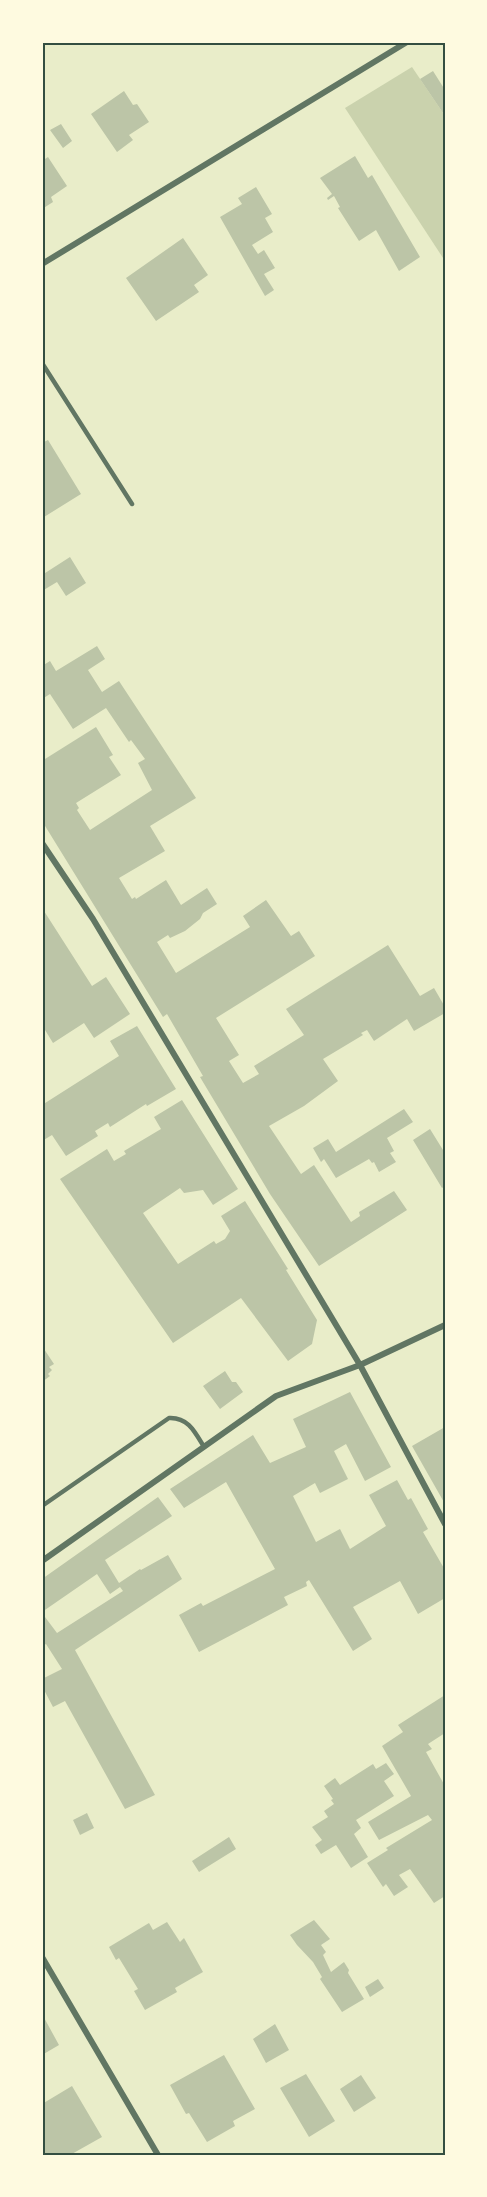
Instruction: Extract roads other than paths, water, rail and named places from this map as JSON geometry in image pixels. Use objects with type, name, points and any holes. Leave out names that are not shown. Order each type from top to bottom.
[{"type":"street","points":[[42,264],[408,42]]},
{"type":"street","points":[[42,843],[99,929],[360,1365],[445,1524]]},
{"type":"street","points":[[42,1561],[276,1396],[360,1365],[445,1325]]},
{"type":"street","points":[[42,1957],[158,2155]]},
{"type":"lane","points":[[42,363],[132,504]]},
{"type":"lane","points":[[42,1506],[169,1418],[178,1417],[185,1421],[204,1447]]}]
